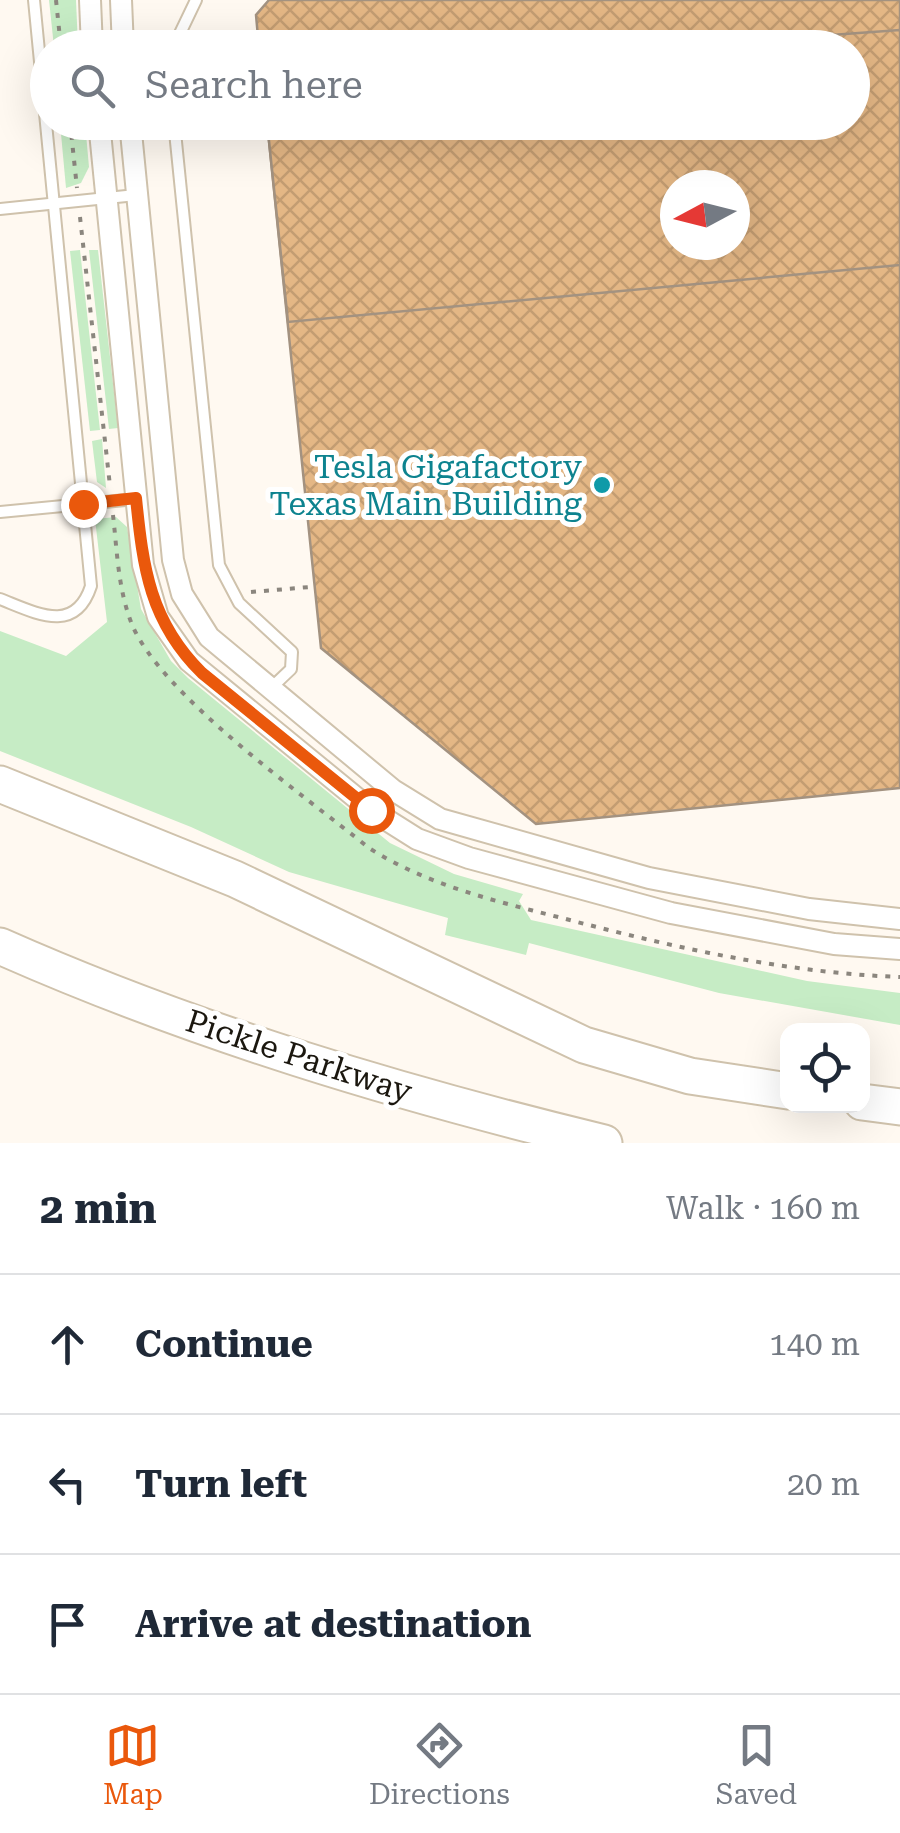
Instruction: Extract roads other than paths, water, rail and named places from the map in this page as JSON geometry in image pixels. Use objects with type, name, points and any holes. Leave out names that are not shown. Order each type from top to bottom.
[{"type":"highway","points":[[0,784],[235,879],[584,1045],[690,1076],[780,1090]]},
{"type":"highway","name":"Pickle Parkway","points":[[0,946],[78,981],[270,1050],[466,1110],[604,1143]]},
{"type":"highway","points":[[870,1103],[900,1108]]},
{"type":"street","points":[[90,0],[91,30]]},
{"type":"street","points":[[122,0],[123,30]]},
{"type":"street","points":[[101,140],[146,582],[158,617],[177,647],[202,673],[401,830],[469,858],[672,913],[834,944],[900,948]]},
{"type":"street","points":[[132,140],[176,578],[190,610],[209,637],[408,801],[457,826],[702,890],[900,919]]},
{"type":"lane","points":[[34,0],[37,30]]},
{"type":"lane","points":[[182,30],[196,0]]},
{"type":"lane","points":[[0,600],[56,618],[81,608],[92,586],[48,140]]},
{"type":"lane","points":[[176,140],[219,565],[234,594],[292,652],[290,668],[271,689]]},
{"type":"lane","points":[[0,208],[137,195]]},
{"type":"lane","points":[[0,512],[136,498]]},
{"type":"place","name":"Tesla Gigafactory Texas Main Building","points":[[602,485]]}]
